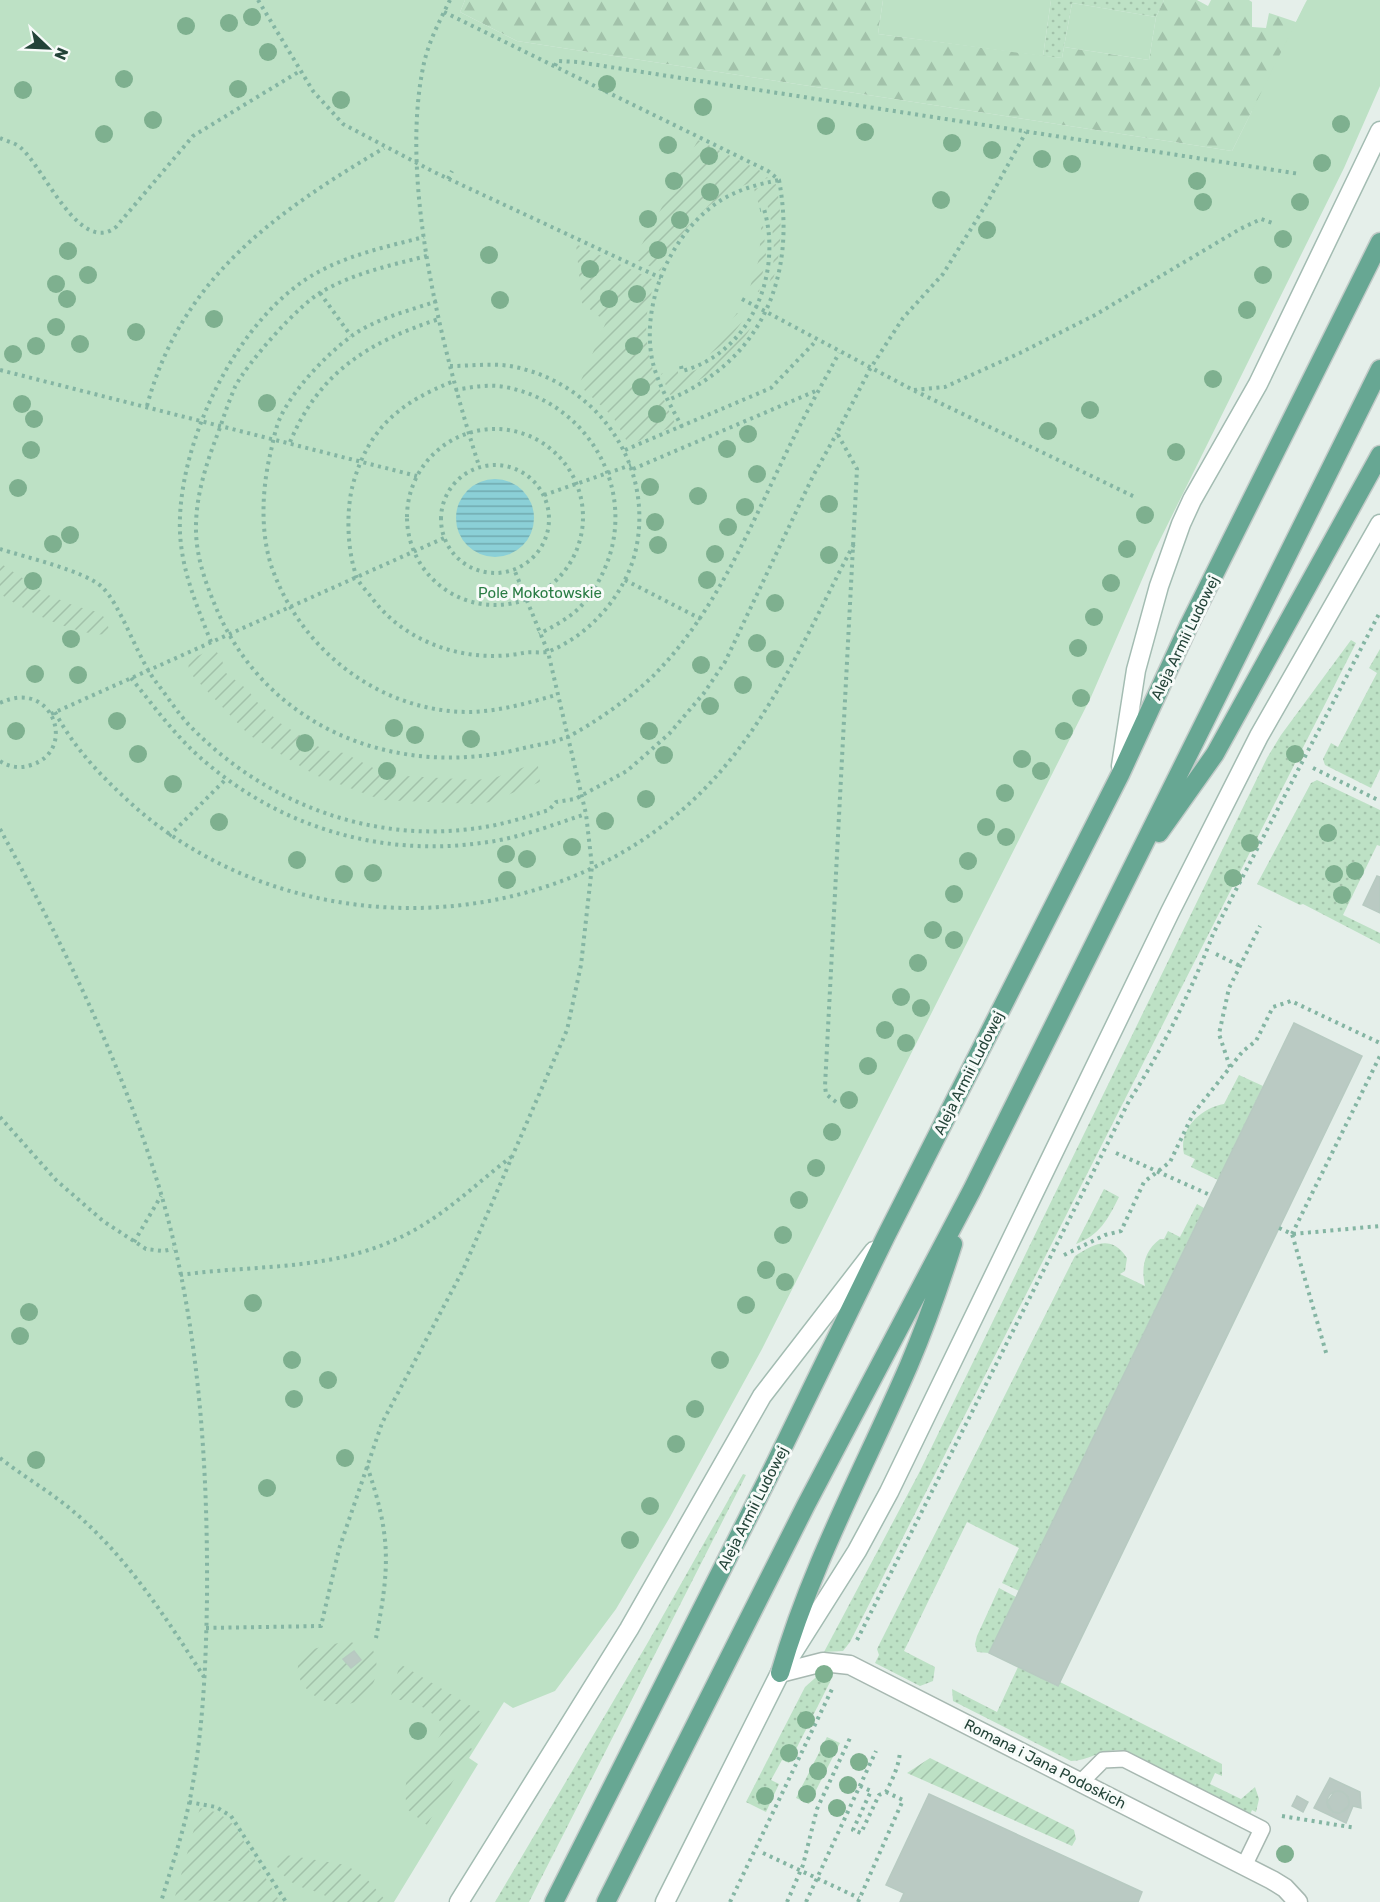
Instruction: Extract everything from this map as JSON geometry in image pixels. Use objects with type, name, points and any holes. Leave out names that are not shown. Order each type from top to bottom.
[{"type":"main road","points":[[1120,775],[1136,669],[1159,586],[1181,524],[1268,365],[1380,131]]},
{"type":"main road","name":"Aleja Armii Ludowej","points":[[555,1902],[771,1472],[886,1236],[1120,775],[1190,625],[1380,242]]},
{"type":"main road","points":[[606,1902],[806,1505],[972,1190],[1136,863],[1248,629],[1380,369]]},
{"type":"main road","points":[[1136,863],[1189,794],[1215,754],[1380,455]]},
{"type":"main road","points":[[665,1902],[780,1673],[857,1551],[889,1492],[1170,912],[1259,736],[1380,524]]},
{"type":"main road","points":[[780,1673],[800,1610],[932,1308],[972,1190]]},
{"type":"main road","points":[[459,1902],[629,1629],[762,1396],[886,1236]]},
{"type":"main road","name":"Romana i Jana Podoskich","points":[[780,1673],[823,1662],[846,1663],[1082,1781],[1280,1885],[1298,1902]]},
{"type":"lane","points":[[1082,1781],[1103,1760],[1124,1759],[1262,1829],[1244,1866]]},
{"type":"path","points":[[258,0],[300,71],[332,114],[350,128],[448,179],[661,278]]},
{"type":"path","points":[[450,0],[424,63],[418,118],[418,164],[423,237],[439,319],[456,390],[479,466]]},
{"type":"path","points":[[444,12],[768,171],[779,180],[786,228],[782,268],[759,324],[730,361],[712,376],[668,400]]},
{"type":"path","points":[[555,66],[557,61],[578,62],[1300,174]]},
{"type":"path","points":[[0,138],[21,147],[78,223],[93,233],[102,234],[116,227],[193,135],[300,71]]},
{"type":"path","points":[[0,549],[99,585],[109,595],[147,670],[188,724],[247,776],[297,803],[348,821],[408,830],[445,831],[480,828],[549,810],[556,802],[569,802],[627,771],[649,753],[693,707],[716,678],[870,369],[903,318],[943,274],[987,203],[1026,132]]},
{"type":"path","points":[[147,406],[168,346],[186,314],[228,263],[300,199],[384,147]]},
{"type":"path","points":[[448,179],[452,171]]},
{"type":"path","points":[[682,427],[657,374],[651,347],[651,313],[661,278],[684,236],[707,211],[736,192],[779,180]]},
{"type":"path","points":[[681,366],[682,371],[692,368],[725,349],[749,320],[762,294],[769,267],[770,239],[764,209],[760,210]]},
{"type":"path","points":[[913,390],[945,387],[1020,353],[1137,292],[1240,229],[1261,219],[1275,224]]},
{"type":"path","points":[[211,642],[184,567],[180,532],[188,469],[203,421],[221,376],[251,331],[278,303],[318,271],[362,253],[423,237]]},
{"type":"path","points":[[427,256],[363,273],[320,292],[295,314],[237,383],[202,475],[196,531],[205,581],[228,634],[245,662],[274,692],[326,729],[391,753],[432,759],[492,756],[566,737],[609,710],[654,675],[701,619],[735,558],[839,353]]},
{"type":"path","points":[[320,292],[351,336]]},
{"type":"path","points":[[742,299],[870,369],[1137,498]]},
{"type":"path","points":[[436,301],[393,316],[351,336],[315,369],[281,416],[265,476],[264,527],[271,567],[290,606],[327,656],[358,679],[393,697],[427,706],[467,712],[512,707],[556,695]]},
{"type":"path","points":[[290,442],[312,400],[349,360],[399,332],[439,319]]},
{"type":"path","points":[[625,450],[771,388],[816,341]]},
{"type":"path","points":[[450,366],[509,366],[543,376],[566,387],[587,402],[607,422],[625,450],[632,467],[640,509],[637,545],[626,580],[605,611],[578,635],[548,652],[474,655],[443,649],[392,621],[356,577],[350,537],[349,498],[360,460],[373,436],[392,416],[409,402],[454,381]]},
{"type":"path","points":[[0,370],[417,476]]},
{"type":"path","points":[[456,390],[478,386],[505,387],[547,402],[573,420],[585,433],[609,472],[616,521],[612,547],[603,572],[577,610],[538,634]]},
{"type":"path","points":[[544,495],[609,472],[632,467],[819,390]]},
{"type":"path","points":[[494,429],[520,432],[544,444],[563,461],[576,483],[583,511],[581,539],[569,565],[550,587],[526,601],[498,606],[471,603],[446,592],[426,573],[413,550],[407,525],[408,500],[417,476],[430,457],[448,443],[469,433],[494,429]]},
{"type":"path","points":[[836,1102],[826,1094],[825,1086],[857,469],[837,433]]},
{"type":"path","points":[[479,466],[507,466],[525,473],[544,495],[549,521],[545,539],[536,554],[514,569],[490,573],[473,568],[459,559],[444,538],[441,513],[446,496],[456,481],[479,466]]},
{"type":"path","points":[[53,713],[444,538]]},
{"type":"path","points":[[0,703],[21,696],[33,699],[53,713],[95,769],[170,836],[217,864],[278,888],[325,900],[389,909],[437,908],[535,891],[631,846],[690,803],[735,754],[778,690],[855,542]]},
{"type":"path","points":[[206,1628],[321,1626],[339,1549],[382,1423],[463,1270],[567,1030],[581,965],[592,866],[586,814],[556,695],[548,652],[538,634],[514,569]]},
{"type":"path","points":[[626,580],[701,619]]},
{"type":"path","points":[[855,1644],[1129,1101],[1152,1061],[1251,860],[1380,612]]},
{"type":"path","points":[[131,678],[173,730],[226,779],[265,804],[309,824],[346,836],[405,846],[483,843],[534,831],[586,814]]},
{"type":"path","points":[[0,761],[15,767],[26,767],[46,757],[56,736],[53,713]]},
{"type":"path","points":[[1313,768],[1380,801]]},
{"type":"path","points":[[170,836],[226,779]]},
{"type":"path","points":[[0,829],[68,959],[112,1053],[161,1195],[180,1275],[195,1372],[204,1469],[206,1628],[202,1719],[189,1802],[161,1902]]},
{"type":"path","points":[[1230,1068],[1218,1034],[1229,988],[1260,926]]},
{"type":"path","points":[[1216,954],[1240,966]]},
{"type":"path","points":[[1064,1255],[1105,1235],[1121,1232],[1144,1182],[1170,1162],[1193,1114],[1244,1051],[1256,1041],[1274,1007],[1291,1001],[1380,1043]]},
{"type":"path","points":[[1327,1356],[1292,1234],[1380,1056]]},
{"type":"path","points":[[0,1118],[70,1194],[134,1242],[154,1251],[173,1249]]},
{"type":"path","points":[[1116,1153],[1157,1172],[1170,1175],[1210,1195]]},
{"type":"path","points":[[180,1275],[302,1265],[358,1253],[397,1240],[447,1209],[512,1156]]},
{"type":"path","points":[[134,1242],[161,1195]]},
{"type":"path","points":[[1279,1228],[1292,1234],[1380,1226]]},
{"type":"path","points":[[0,1458],[49,1492],[92,1528],[154,1598],[204,1677]]},
{"type":"path","points":[[366,1466],[379,1501],[388,1553],[386,1587],[376,1638]]},
{"type":"path","points":[[730,1902],[836,1682]]},
{"type":"path","points":[[788,1902],[801,1871],[817,1809],[850,1738]]},
{"type":"path","points":[[860,1786],[871,1791],[853,1830],[861,1833],[879,1795],[886,1792],[898,1767],[900,1750]]},
{"type":"path","points":[[806,1902],[876,1751]]},
{"type":"path","points":[[763,1853],[858,1900],[903,1800],[886,1792]]},
{"type":"path","points":[[189,1802],[216,1808],[231,1816],[286,1902]]},
{"type":"path","points":[[1280,1816],[1356,1828]]},
{"type":"green space","name":"Pole Mokotowskie","points":[[0,0],[465,0],[460,12],[517,41],[1232,151],[1307,0],[1380,0],[1380,86],[1344,168],[1154,552],[1091,697],[762,1349],[670,1517],[616,1609],[555,1691],[513,1708],[504,1702],[469,1758],[478,1764],[394,1902],[0,1902]]},
{"type":"green space","points":[[465,0],[883,0],[878,34],[1062,58],[1064,47],[1149,60],[1156,17],[1164,0],[1197,0],[1208,6],[1211,0],[1249,0],[1252,2],[1252,27],[1266,28],[1269,13],[1296,22],[1307,0],[1262,115],[1252,111],[1232,151],[517,41],[460,12]]},
{"type":"green space","points":[[883,0],[1051,0],[1043,56],[878,34]]},
{"type":"green space","points":[[1051,0],[1164,0],[1156,17],[1072,3],[1062,58],[1043,56]]},
{"type":"green space","points":[[1072,3],[1156,17],[1149,60],[1064,47]]},
{"type":"green space","points":[[698,140],[759,170],[768,178],[732,191],[703,211],[679,238],[660,271],[634,259]]},
{"type":"green space","points":[[776,184],[781,227],[779,255],[767,296],[765,295],[772,273],[774,250],[772,227],[767,204],[759,205],[754,189]]},
{"type":"green space","points":[[762,215],[766,256],[759,292],[750,287],[759,259]]},
{"type":"green space","points":[[576,244],[656,281],[647,318],[649,354],[660,390],[676,425],[629,445],[613,417],[579,385],[606,322],[582,303]]},
{"type":"green space","points":[[737,313],[745,317],[727,340],[712,353],[686,366],[720,337]]},
{"type":"green space","points":[[752,321],[754,322],[747,334],[718,366],[695,383],[670,395],[661,374],[677,368],[679,377],[711,362],[737,340]]},
{"type":"green space","points":[[0,563],[46,594],[75,606],[101,613],[107,622],[110,634],[85,632],[71,628],[28,611],[6,598],[0,593]]},
{"type":"green space","points":[[1351,640],[1356,643],[850,1642],[843,1651],[824,1652],[919,1473],[1267,758],[1281,735]]},
{"type":"green space","points":[[214,649],[221,657],[226,673],[248,690],[256,701],[280,723],[324,750],[344,753],[387,775],[476,780],[494,778],[533,764],[538,766],[540,782],[490,802],[475,804],[382,800],[315,775],[249,735],[189,672],[188,660]]},
{"type":"green space","points":[[1380,649],[1380,769],[1371,788],[1325,765],[1323,759],[1331,743],[1338,747],[1377,673],[1369,668]]},
{"type":"green space","points":[[1317,780],[1380,810],[1380,846],[1377,845],[1343,915],[1380,933],[1380,944],[1303,904],[1300,905],[1257,884],[1311,783]]},
{"type":"green space","points":[[1239,1075],[1263,1086],[1218,1180],[1191,1167],[1195,1159],[1184,1154],[1184,1136],[1193,1121],[1200,1115],[1215,1106],[1224,1104]]},
{"type":"green space","points":[[1104,1189],[1119,1197],[1115,1205],[1097,1231],[1076,1244]]},
{"type":"green space","points":[[1197,1204],[1204,1208],[1019,1591],[1002,1583],[1019,1548],[967,1522],[904,1651],[935,1667],[933,1681],[920,1686],[875,1663],[879,1655],[877,1649],[1075,1256],[1096,1245],[1115,1246],[1127,1258],[1125,1271],[1120,1274],[1145,1286],[1143,1273],[1150,1249],[1160,1239],[1164,1239],[1168,1231],[1180,1237]]},
{"type":"green space","points":[[743,1474],[746,1475],[529,1902],[495,1902],[647,1644]]},
{"type":"green space","points":[[999,1588],[1016,1597],[989,1653],[977,1652],[975,1644],[977,1636]]},
{"type":"green space","points":[[347,1641],[357,1644],[357,1648],[343,1658],[351,1668],[373,1650],[377,1668],[374,1682],[363,1698],[351,1703],[338,1704],[325,1701],[303,1685],[298,1673],[299,1661],[313,1649]]},
{"type":"green space","points":[[400,1664],[486,1715],[468,1745],[472,1749],[427,1825],[407,1809],[405,1793],[407,1774],[430,1752],[445,1727],[421,1706],[390,1699]]},
{"type":"green space","points":[[1018,1667],[1057,1686],[1060,1682],[1222,1764],[1222,1776],[1215,1773],[1210,1784],[1241,1799],[1255,1787],[1259,1799],[1256,1812],[1252,1810],[1250,1815],[1123,1751],[1103,1752],[1071,1761],[953,1701],[952,1689],[997,1712]]},
{"type":"green space","points":[[823,1671],[832,1671],[830,1682],[789,1763],[782,1760],[771,1780],[779,1784],[766,1812],[746,1802],[805,1687]]},
{"type":"green space","points":[[827,1737],[840,1743],[809,1804],[796,1798]]},
{"type":"green space","points":[[930,1758],[1074,1830],[1076,1839],[1072,1846],[907,1773]]},
{"type":"green space","points":[[200,1808],[219,1813],[234,1825],[280,1902],[174,1900]]},
{"type":"green space","points":[[280,1854],[346,1865],[366,1878],[387,1902],[332,1902],[321,1893],[298,1886],[283,1875],[276,1865]]},
{"type":"water","points":[[495,479],[510,482],[527,496],[534,518],[531,533],[517,550],[495,557],[480,554],[463,540],[456,518],[459,503],[473,486]]},
{"type":"building","points":[[1377,876],[1380,877],[1380,913],[1363,905]]},
{"type":"building","points":[[1294,1023],[1362,1056],[1058,1686],[989,1653]]},
{"type":"building","points":[[354,1651],[361,1660],[351,1668],[343,1659]]},
{"type":"building","points":[[1330,1778],[1360,1792],[1361,1808],[1353,1806],[1346,1823],[1314,1808]],"holes":[[[1335,1791],[1343,1792],[1348,1797],[1349,1805],[1340,1813],[1333,1812],[1327,1802]]]},
{"type":"building","points":[[1338,1791],[1346,1794],[1349,1802],[1346,1810],[1338,1813],[1330,1810],[1327,1802],[1330,1794]]},
{"type":"building","points":[[929,1794],[1142,1892],[1138,1902],[900,1902],[904,1893],[886,1885]]},
{"type":"building","points":[[1297,1796],[1308,1802],[1303,1812],[1292,1806]]}]
